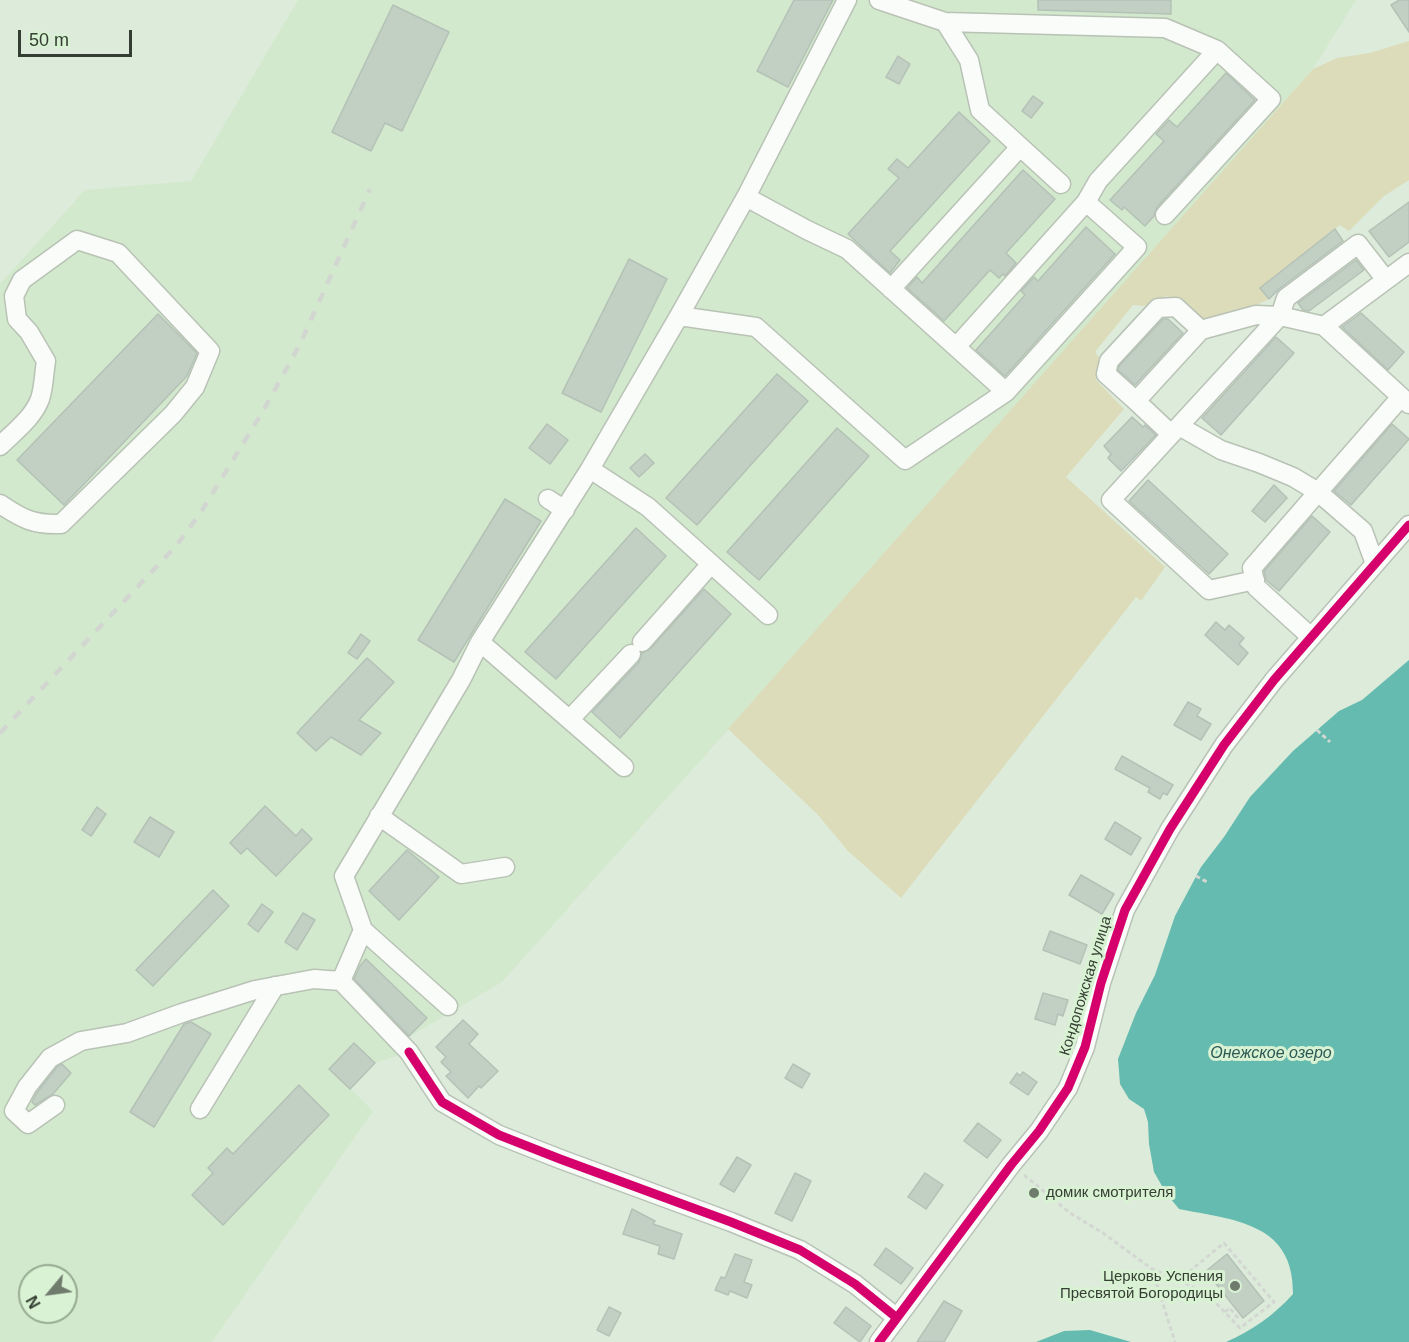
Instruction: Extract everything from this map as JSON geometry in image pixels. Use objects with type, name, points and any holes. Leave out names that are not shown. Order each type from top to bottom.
[{"type":"street","points":[[448,1006],[363,930],[344,876],[461,680],[480,642],[566,510],[679,316],[746,196],[848,0]]},
{"type":"street","points":[[879,0],[945,22],[1165,28],[1217,50],[1270,99],[1165,215]]},
{"type":"street","points":[[945,22],[969,60],[980,110],[1061,184]]},
{"type":"street","points":[[956,347],[1086,202],[1098,181],[1217,50]]},
{"type":"street","points":[[891,289],[1020,147]]},
{"type":"street","points":[[746,196],[847,249],[1006,392]]},
{"type":"street","points":[[679,316],[756,327],[905,460],[1006,392],[1137,248],[1086,202]]},
{"type":"street","points":[[0,446],[27,418],[40,398],[46,361],[29,332],[17,319],[14,296],[22,280],[76,240],[118,253],[210,351],[195,387],[173,414],[62,524],[23,520],[0,504]]},
{"type":"street","points":[[1255,580],[1209,590],[1111,500],[1280,316],[1286,298],[1358,244],[1386,280]]},
{"type":"street","points":[[1324,326],[1409,263]]},
{"type":"street","points":[[1201,330],[1176,307],[1158,308],[1109,361],[1106,374],[1136,401],[1175,430],[1293,477],[1318,492],[1363,531],[1375,564]]},
{"type":"street","points":[[1136,401],[1201,330],[1256,315],[1280,316],[1324,326],[1405,400],[1318,492],[1252,568],[1256,587],[1311,637]]},
{"type":"street","points":[[590,469],[648,507],[768,615]]},
{"type":"street","points":[[548,499],[566,510]]},
{"type":"street","name":"Кондопожская улица","points":[[879,1342],[1039,1131],[1068,1088],[1085,1047],[1101,983],[1125,910],[1170,829],[1224,745],[1274,680],[1409,525]]},
{"type":"street","points":[[571,718],[711,564]]},
{"type":"street","points":[[480,642],[571,718],[624,767]]},
{"type":"street","points":[[379,816],[461,874],[505,867]]},
{"type":"street","points":[[341,981],[363,930]]},
{"type":"street","points":[[55,1105],[28,1124],[14,1111],[27,1087],[50,1058],[81,1041],[127,1033],[182,1013],[275,986],[314,979],[341,981],[409,1052],[442,1102],[499,1134],[800,1250],[855,1284],[897,1317]]},
{"type":"street","points":[[200,1109],[275,986]]},
{"type":"path","points":[[1317,730],[1330,742]]},
{"type":"path","points":[[1196,876],[1209,883]]},
{"type":"path","points":[[1011,1165],[1070,1213],[1103,1233],[1152,1269],[1179,1280],[1213,1300],[1240,1328],[1274,1302],[1224,1243],[1179,1280]]},
{"type":"path","points":[[1152,1269],[1175,1342]]},
{"type":"path","points":[[1225,1312],[1230,1308],[1237,1317],[1240,1314]]},
{"type":"shaded area","points":[[298,0],[1356,0],[1313,69],[923,512],[502,982],[407,1038],[409,1052],[375,1063],[351,1089],[373,1111],[212,1342],[0,1342],[0,284],[85,190],[191,181]]},
{"type":"shaded area","points":[[1409,41],[1409,180],[1384,196],[1349,231],[1340,225],[1260,288],[1269,299],[1242,312],[1205,322],[1167,296],[1144,306],[1133,305],[1095,352],[1106,367],[1096,380],[1124,409],[1066,477],[1165,567],[1141,601],[1136,597],[901,898],[848,851],[817,814],[728,729],[1313,69],[1337,58],[1370,53]]},
{"type":"water","name":"Онежское озеро","points":[[1409,660],[1409,1342],[1226,1342],[1262,1322],[1293,1294],[1291,1270],[1283,1252],[1272,1238],[1257,1229],[1220,1217],[1179,1209],[1166,1193],[1154,1172],[1148,1122],[1144,1109],[1129,1099],[1120,1084],[1118,1059],[1136,1013],[1155,975],[1175,916],[1201,867],[1250,797],[1293,751],[1339,711],[1362,700]]},
{"type":"water","points":[[1090,1330],[1131,1342],[1036,1342],[1064,1331]]},
{"type":"building","points":[[794,0],[833,0],[788,87],[757,71]]},
{"type":"building","points":[[1038,0],[1171,0],[1171,14],[1038,10]]},
{"type":"building","points":[[1399,0],[1409,0],[1409,32],[1391,5]]},
{"type":"building","points":[[393,5],[449,32],[402,131],[385,123],[371,151],[332,132]]},
{"type":"building","points":[[898,56],[910,64],[899,84],[886,77]]},
{"type":"building","points":[[1226,73],[1255,100],[1157,207],[1154,216],[1145,226],[1124,207],[1122,210],[1110,200],[1164,141],[1156,134],[1169,120],[1177,127]]},
{"type":"building","points":[[1033,96],[1043,103],[1031,118],[1022,111]]},
{"type":"building","points":[[959,112],[990,141],[890,251],[900,260],[890,273],[848,234],[899,178],[888,169],[897,159],[908,168]]},
{"type":"building","points":[[1023,170],[1055,199],[1006,253],[1016,263],[1005,276],[1003,274],[999,278],[990,270],[944,321],[907,288],[917,277],[922,283]]},
{"type":"building","points":[[1409,202],[1409,242],[1389,257],[1369,231]]},
{"type":"building","points":[[1086,227],[1115,254],[1005,376],[976,350],[1025,295],[1021,291],[1034,277],[1038,281]]},
{"type":"building","points":[[1335,229],[1343,241],[1269,299],[1260,288]]},
{"type":"building","points":[[629,259],[667,279],[601,412],[562,393]]},
{"type":"building","points":[[1356,260],[1364,270],[1309,311],[1303,310],[1298,303]]},
{"type":"building","points":[[1361,313],[1404,352],[1388,370],[1342,327]]},
{"type":"building","points":[[158,314],[197,353],[187,376],[64,505],[17,460]]},
{"type":"building","points":[[1163,319],[1168,319],[1183,333],[1135,385],[1118,370],[1119,366]]},
{"type":"building","points":[[1276,337],[1294,353],[1221,435],[1202,418]]},
{"type":"building","points":[[777,374],[808,401],[697,525],[666,498]]},
{"type":"building","points":[[1132,417],[1156,435],[1121,471],[1108,458],[1111,454],[1104,446]]},
{"type":"building","points":[[547,424],[568,440],[550,464],[529,448]]},
{"type":"building","points":[[1392,424],[1409,439],[1351,505],[1334,491]]},
{"type":"building","points":[[837,428],[869,456],[759,580],[727,552]]},
{"type":"building","points":[[645,454],[654,463],[639,477],[630,468]]},
{"type":"building","points":[[1148,480],[1228,554],[1209,574],[1129,501]]},
{"type":"building","points":[[1274,485],[1287,498],[1265,522],[1252,511]]},
{"type":"building","points":[[505,499],[541,521],[454,662],[418,640]]},
{"type":"building","points":[[1312,516],[1330,532],[1279,591],[1266,580],[1264,571]]},
{"type":"building","points":[[636,528],[666,556],[556,679],[525,652]]},
{"type":"building","points":[[704,589],[731,614],[620,738],[592,712],[639,662],[642,653],[650,649]]},
{"type":"building","points":[[1216,622],[1225,630],[1229,625],[1244,638],[1239,644],[1248,653],[1238,665],[1205,635]]},
{"type":"building","points":[[361,634],[370,641],[357,659],[348,653]]},
{"type":"building","points":[[367,658],[394,682],[359,720],[381,733],[361,755],[331,737],[316,751],[297,733]]},
{"type":"building","points":[[1188,702],[1201,709],[1197,716],[1211,724],[1201,740],[1174,725]]},
{"type":"building","points":[[1122,756],[1173,785],[1167,795],[1163,793],[1160,799],[1148,792],[1150,788],[1115,769]]},
{"type":"building","points":[[265,806],[296,836],[302,829],[312,839],[276,876],[247,848],[241,854],[230,843]]},
{"type":"building","points":[[97,807],[106,814],[91,836],[82,830]]},
{"type":"building","points":[[150,817],[174,832],[159,857],[134,842]]},
{"type":"building","points":[[1115,822],[1141,838],[1131,855],[1105,839]]},
{"type":"building","points":[[407,850],[439,877],[399,920],[369,891]]},
{"type":"building","points":[[1081,875],[1114,894],[1102,914],[1069,895]]},
{"type":"building","points":[[213,890],[229,906],[153,986],[136,970]]},
{"type":"building","points":[[262,904],[273,912],[258,932],[248,924]]},
{"type":"building","points":[[303,913],[315,920],[297,950],[285,942]]},
{"type":"building","points":[[1050,931],[1087,945],[1080,964],[1043,950]]},
{"type":"building","points":[[366,959],[427,1018],[409,1036],[354,979]]},
{"type":"building","points":[[1043,993],[1068,1000],[1063,1016],[1058,1014],[1055,1025],[1035,1019]]},
{"type":"building","points":[[463,1020],[478,1034],[469,1044],[498,1071],[468,1098],[446,1076],[451,1072],[441,1062],[446,1057],[436,1047]]},
{"type":"building","points":[[191,1022],[211,1034],[154,1127],[130,1112],[184,1024]]},
{"type":"building","points":[[354,1043],[375,1063],[350,1089],[329,1069]]},
{"type":"building","points":[[62,1064],[71,1073],[53,1094],[35,1105],[32,1102],[36,1094],[57,1067]]},
{"type":"building","points":[[793,1064],[810,1074],[802,1088],[785,1078]]},
{"type":"building","points":[[1023,1072],[1037,1082],[1028,1095],[1010,1083],[1017,1073],[1020,1076]]},
{"type":"building","points":[[299,1085],[329,1115],[223,1225],[192,1195],[213,1173],[208,1168],[227,1148],[233,1154]]},
{"type":"building","points":[[978,1123],[1001,1140],[987,1158],[964,1141]]},
{"type":"building","points":[[737,1157],[751,1165],[734,1192],[720,1184]]},
{"type":"building","points":[[795,1173],[811,1181],[792,1221],[775,1213]]},
{"type":"building","points":[[925,1173],[943,1185],[926,1209],[908,1197]]},
{"type":"building","points":[[632,1209],[655,1221],[653,1224],[682,1234],[674,1259],[658,1254],[660,1246],[623,1234]]},
{"type":"building","points":[[886,1248],[913,1268],[901,1284],[874,1265]]},
{"type":"building","points":[[735,1254],[752,1260],[744,1282],[752,1285],[747,1298],[730,1291],[728,1295],[715,1290],[721,1277],[725,1278]]},
{"type":"building","name":"Церковь Успения Пресвятой Богородицы","points":[[1227,1254],[1264,1301],[1243,1318],[1206,1271]]},
{"type":"building","points":[[944,1301],[962,1311],[944,1342],[917,1342]]},
{"type":"building","points":[[609,1307],[621,1313],[609,1336],[597,1330]]},
{"type":"building","points":[[846,1307],[871,1326],[860,1342],[834,1323]]},
{"type":"railway","points":[[0,733],[176,546],[201,512],[263,411],[300,344],[370,189]]},
{"type":"cycle path","points":[[879,1342],[1039,1131],[1068,1088],[1085,1047],[1101,983],[1125,910],[1170,829],[1224,745],[1274,680],[1409,525]]},
{"type":"cycle path","points":[[409,1052],[442,1102],[499,1135],[800,1250],[855,1284],[897,1318]]},
{"type":"place","name":"домик смотрителя","points":[[1034,1193]]},
{"type":"place","name":"Церковь Успения Пресвятой Богородицы","points":[[1235,1286]]}]
